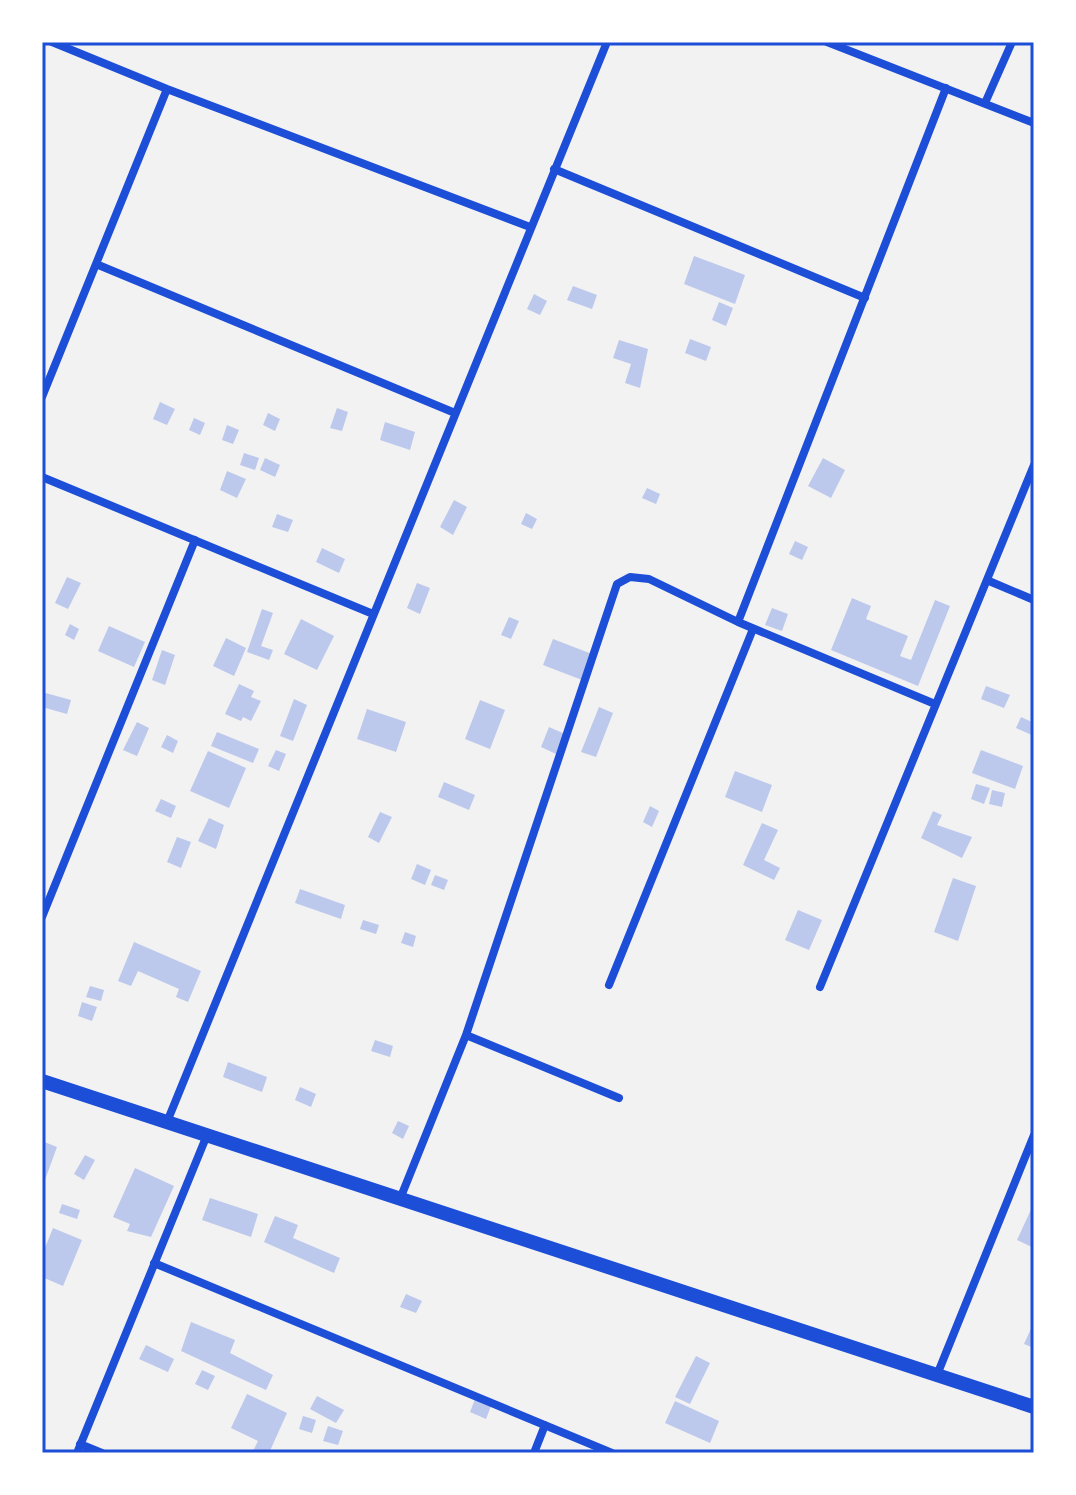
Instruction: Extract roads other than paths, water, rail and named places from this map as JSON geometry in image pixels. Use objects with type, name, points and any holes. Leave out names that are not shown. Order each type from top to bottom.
[{"type":"street","points":[[52,42],[530,227]]},
{"type":"street","points":[[167,1122],[607,42]]},
{"type":"street","points":[[827,42],[1034,123]]},
{"type":"street","points":[[985,103],[1012,42]]},
{"type":"street","points":[[738,622],[946,88]]},
{"type":"street","points":[[42,397],[167,89]]},
{"type":"street","points":[[554,169],[865,298]]},
{"type":"street","points":[[96,264],[455,413]]},
{"type":"street","points":[[820,987],[1034,465]]},
{"type":"street","points":[[42,477],[373,614]]},
{"type":"street","points":[[42,917],[195,540]]},
{"type":"street","points":[[400,1199],[466,1035],[617,584],[630,577],[649,579],[753,629],[935,704]]},
{"type":"street","points":[[989,581],[1034,600]]},
{"type":"street","points":[[609,985],[753,629]]},
{"type":"street","points":[[466,1035],[619,1098]]},
{"type":"street","points":[[42,1081],[1034,1407]]},
{"type":"street","points":[[102,1453],[78,1448],[207,1135]]},
{"type":"street","points":[[937,1375],[1034,1135]]},
{"type":"street","points":[[154,1263],[612,1453]]},
{"type":"street","points":[[534,1453],[545,1425]]}]
